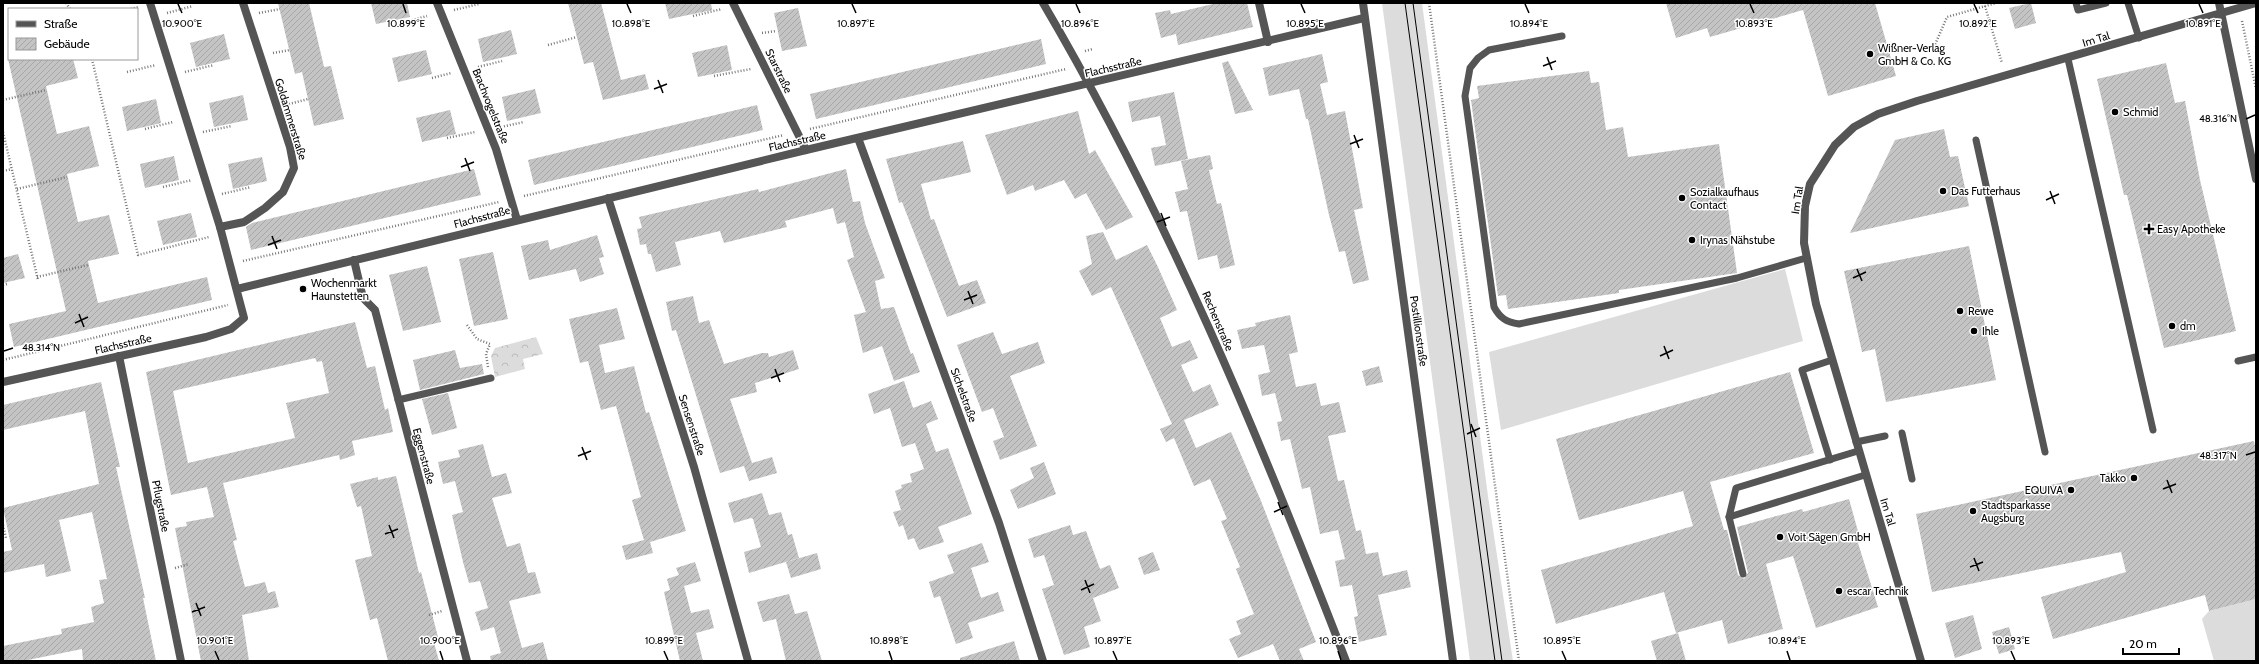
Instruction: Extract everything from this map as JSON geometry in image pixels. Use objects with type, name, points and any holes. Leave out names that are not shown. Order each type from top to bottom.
[{"type":"street","points":[[150,3],[211,197],[240,302]]},
{"type":"street","name":"Goldammerstraße","points":[[221,231],[244,222],[265,208],[283,192],[294,168],[277,107],[243,3]]},
{"type":"street","name":"Brachvogelstraße","points":[[437,3],[496,149],[517,220]]},
{"type":"street","name":"Rechenstraße","points":[[1043,3],[1091,84],[1187,276],[1271,470],[1346,661]]},
{"type":"street","points":[[1259,3],[1268,42]]},
{"type":"street","name":"Postillionstraße","points":[[1363,3],[1453,661]]},
{"type":"street","points":[[2219,3],[2256,179]]},
{"type":"street","name":"Im Tal","points":[[1921,661],[1865,475],[1816,304],[1804,243],[1805,206],[1810,184],[1821,165],[1844,135],[1854,127],[1878,114],[1917,101],[2006,77],[2256,3]]},
{"type":"street","name":"Starstraße","points":[[734,4],[806,150]]},
{"type":"street","name":"Flachsstraße","points":[[237,289],[806,150],[1091,84],[1364,18]]},
{"type":"street","name":"Sichelstraße","points":[[858,138],[999,523],[1043,661]]},
{"type":"street","name":"Sensenstraße","points":[[608,198],[694,467],[748,661]]},
{"type":"street","name":"Eggenstraße","points":[[354,260],[363,298],[375,310],[467,661]]},
{"type":"street","name":"Flachsstraße","points":[[3,382],[206,337],[231,329],[244,318],[240,302]]},
{"type":"street","name":"Pflugstraße","points":[[119,356],[180,661]]},
{"type":"lane","points":[[2076,3],[2078,10],[2106,3]]},
{"type":"lane","points":[[2128,3],[2139,38]]},
{"type":"lane","points":[[1562,36],[1488,50],[1478,58],[1470,68],[1467,79],[1465,96],[1494,307],[1500,317],[1508,322],[1519,324],[1737,278],[1806,258]]},
{"type":"lane","points":[[2068,59],[2152,430]]},
{"type":"lane","points":[[1976,140],[2045,452]]},
{"type":"lane","points":[[2238,361],[2256,357]]},
{"type":"lane","points":[[1830,460],[1802,370],[1832,360]]},
{"type":"lane","points":[[398,400],[491,378]]},
{"type":"lane","points":[[1902,433],[1912,479]]},
{"type":"lane","points":[[1856,442],[1885,436]]},
{"type":"lane","points":[[1743,574],[1729,517],[1736,488],[1858,451]]},
{"type":"lane","points":[[1729,517],[1865,475]]},
{"type":"path","points":[[1429,3],[1519,661]]},
{"type":"path","points":[[1934,47],[1947,17],[1996,3]]},
{"type":"path","points":[[409,21],[479,4]]},
{"type":"path","points":[[693,16],[734,4]]},
{"type":"path","points":[[155,15],[194,6]]},
{"type":"path","points":[[1985,6],[2006,77]]},
{"type":"path","points":[[2239,8],[2256,89]]},
{"type":"path","points":[[247,15],[280,9]]},
{"type":"path","points":[[548,45],[577,37]]},
{"type":"path","points":[[92,60],[138,255],[221,231]]},
{"type":"path","points":[[432,78],[502,61]]},
{"type":"path","points":[[127,72],[169,62]]},
{"type":"path","points":[[173,75],[214,65]]},
{"type":"path","points":[[714,76],[764,66]]},
{"type":"path","points":[[3,100],[46,90]]},
{"type":"path","points":[[277,107],[308,99]]},
{"type":"path","points":[[144,129],[187,119]]},
{"type":"path","points":[[447,138],[524,122]]},
{"type":"path","points":[[192,135],[232,126]]},
{"type":"path","points":[[3,132],[38,278],[88,265]]},
{"type":"path","points":[[3,171],[12,169]]},
{"type":"path","points":[[17,189],[67,177]]},
{"type":"path","points":[[163,187],[204,177]]},
{"type":"path","points":[[211,197],[251,187]]},
{"type":"path","points":[[230,264],[511,199]]},
{"type":"path","points":[[3,286],[7,284]]},
{"type":"path","points":[[3,360],[240,302]]},
{"type":"path","points":[[467,324],[477,339],[490,344],[486,354],[491,378]]},
{"type":"path","points":[[3,525],[6,538]]},
{"type":"green space","points":[[1382,3],[1422,3],[1488,496],[1513,661],[1470,661]]},
{"type":"green space","points":[[1785,269],[1803,341],[1501,430],[1489,352]]},
{"type":"green space","points":[[536,337],[543,354],[523,359],[525,369],[495,377],[491,356],[495,348]]},
{"type":"green space","points":[[2256,599],[2256,661],[2214,661],[2202,619],[2209,611]]},
{"type":"building","points":[[278,3],[309,3],[324,67],[331,66],[344,119],[314,126],[302,72],[295,74]]},
{"type":"building","points":[[371,3],[407,3],[410,17],[376,24]]},
{"type":"building","points":[[568,3],[601,3],[621,80],[645,74],[649,89],[603,100],[593,62],[584,64]]},
{"type":"building","points":[[665,3],[711,3],[712,10],[669,19]]},
{"type":"building","points":[[1217,3],[1247,3],[1253,27],[1178,45],[1176,34],[1161,38],[1155,13],[1170,10],[1171,14]]},
{"type":"building","points":[[1666,3],[1875,3],[1896,76],[1828,96],[1803,10],[1710,37],[1707,28],[1676,38]]},
{"type":"building","points":[[2031,3],[2036,23],[2015,29],[2009,8]]},
{"type":"building","points":[[798,8],[807,46],[782,51],[774,13]]},
{"type":"building","points":[[511,30],[517,54],[483,62],[478,39]]},
{"type":"building","points":[[224,34],[230,59],[196,67],[190,43]]},
{"type":"building","points":[[1041,39],[1046,64],[816,119],[810,94]]},
{"type":"building","points":[[727,45],[732,70],[698,77],[692,53]]},
{"type":"building","points":[[426,50],[432,74],[398,82],[392,58]]},
{"type":"building","points":[[1322,54],[1328,82],[1320,84],[1327,115],[1345,111],[1363,208],[1354,210],[1369,280],[1353,284],[1345,251],[1339,252],[1329,215],[1308,119],[1306,119],[1299,89],[1269,96],[1263,68]]},
{"type":"building","points":[[8,60],[73,60],[78,78],[46,86],[57,134],[89,126],[99,166],[67,174],[78,222],[109,215],[119,254],[88,261],[98,303],[207,277],[212,300],[14,347],[9,324],[66,311]]},
{"type":"building","points":[[1228,61],[1253,110],[1235,114],[1222,63]]},
{"type":"building","points":[[2166,63],[2175,103],[2185,101],[2200,180],[2236,331],[2164,348],[2127,195],[2124,195],[2097,79]]},
{"type":"building","points":[[1589,71],[1591,83],[1599,82],[1606,130],[1623,127],[1628,157],[1719,144],[1737,273],[1619,290],[1619,293],[1508,309],[1506,295],[1498,296],[1471,100],[1479,98],[1477,86]]},
{"type":"building","points":[[535,89],[541,113],[507,121],[502,97]]},
{"type":"building","points":[[1174,92],[1188,159],[1155,166],[1151,148],[1166,145],[1160,116],[1132,122],[1128,102]]},
{"type":"building","points":[[243,95],[248,120],[214,127],[209,103]]},
{"type":"building","points":[[156,99],[161,123],[127,131],[122,107]]},
{"type":"building","points":[[757,105],[763,130],[534,185],[528,160]]},
{"type":"building","points":[[450,110],[456,134],[422,142],[416,118]]},
{"type":"building","points":[[1078,111],[1089,154],[1095,150],[1133,217],[1106,230],[1086,193],[1075,199],[1064,180],[1035,191],[1033,185],[1007,195],[985,135]]},
{"type":"building","points":[[1944,129],[1950,157],[1958,156],[1969,206],[1850,233],[1895,140]]},
{"type":"building","points":[[963,141],[971,172],[921,184],[931,220],[934,219],[959,286],[977,280],[986,303],[947,317],[902,202],[899,203],[886,159]]},
{"type":"building","points":[[1210,155],[1213,169],[1209,170],[1217,204],[1221,203],[1235,265],[1220,269],[1217,255],[1198,260],[1187,211],[1180,212],[1175,192],[1188,189],[1181,161]]},
{"type":"building","points":[[174,156],[179,180],[145,188],[140,164]]},
{"type":"building","points":[[262,157],[267,181],[233,189],[228,164]]},
{"type":"building","points":[[474,169],[481,195],[251,250],[246,227],[252,223]]},
{"type":"building","points":[[846,169],[853,202],[860,201],[865,223],[885,278],[875,281],[881,309],[894,307],[911,354],[913,353],[920,372],[894,381],[882,346],[863,353],[854,315],[866,312],[847,260],[854,257],[845,222],[837,224],[833,208],[785,221],[787,227],[724,243],[720,231],[675,242],[681,265],[656,272],[651,254],[648,254],[646,244],[640,245],[637,229],[642,228],[639,217],[758,189],[759,192]]},
{"type":"building","points":[[191,213],[197,237],[163,245],[157,221]]},
{"type":"building","points":[[1103,232],[1116,260],[1147,245],[1157,265],[1177,310],[1160,318],[1172,347],[1190,340],[1198,358],[1181,365],[1193,392],[1210,384],[1219,405],[1184,420],[1196,448],[1231,432],[1261,501],[1316,642],[1299,649],[1304,661],[1280,661],[1273,644],[1238,658],[1229,639],[1241,634],[1236,621],[1254,614],[1236,569],[1240,567],[1221,521],[1227,519],[1210,479],[1194,486],[1174,438],[1166,442],[1160,429],[1172,424],[1111,287],[1092,296],[1079,271],[1092,264],[1086,236]]},
{"type":"building","points":[[597,235],[604,257],[599,258],[604,274],[580,282],[576,269],[529,280],[521,246],[548,240],[550,250]]},
{"type":"building","points":[[1969,246],[1996,380],[1886,402],[1875,349],[1862,352],[1844,271]]},
{"type":"building","points":[[493,252],[508,319],[474,326],[459,259]]},
{"type":"building","points":[[18,254],[25,278],[3,283],[3,258]]},
{"type":"building","points":[[427,266],[441,322],[403,331],[389,275]]},
{"type":"building","points":[[693,296],[699,323],[709,320],[724,364],[762,353],[768,353],[769,357],[793,350],[799,369],[755,383],[757,392],[730,399],[752,463],[772,457],[777,473],[749,481],[744,466],[720,473],[676,330],[672,331],[666,302]]},
{"type":"building","points":[[617,308],[625,339],[599,345],[605,373],[634,366],[646,413],[649,412],[686,531],[650,542],[653,553],[626,560],[622,546],[644,540],[632,500],[641,497],[616,406],[601,410],[588,361],[580,363],[569,319]]},
{"type":"building","points":[[1290,315],[1298,352],[1289,354],[1296,387],[1316,383],[1321,406],[1339,402],[1346,432],[1328,436],[1338,481],[1344,480],[1356,531],[1361,530],[1366,554],[1378,552],[1383,576],[1407,570],[1411,587],[1378,595],[1387,635],[1359,642],[1354,617],[1358,616],[1352,585],[1340,587],[1335,561],[1345,559],[1338,530],[1320,534],[1310,487],[1302,489],[1290,439],[1281,441],[1277,422],[1282,421],[1275,393],[1262,396],[1258,375],[1270,372],[1264,345],[1242,349],[1237,330],[1256,326],[1255,323]]},
{"type":"building","points":[[355,322],[367,368],[375,366],[385,410],[388,408],[393,432],[352,441],[355,455],[340,460],[339,455],[223,483],[237,540],[233,541],[245,587],[265,582],[268,593],[275,591],[279,607],[242,615],[249,661],[201,661],[175,528],[187,526],[186,522],[214,517],[207,487],[171,495],[146,372]],"holes":[[[315,358],[317,362],[322,361],[329,393],[286,403],[295,438],[188,463],[173,391]]]},
{"type":"building","points":[[993,332],[1002,354],[1038,342],[1045,363],[1010,376],[1037,446],[1000,460],[993,441],[1004,437],[993,408],[982,412],[957,345]]},
{"type":"building","points":[[455,350],[460,368],[482,364],[484,374],[420,390],[413,360]]},
{"type":"building","points":[[1379,366],[1383,382],[1366,386],[1362,371]]},
{"type":"building","points":[[1790,372],[1814,453],[1710,482],[1724,530],[1727,530],[1738,575],[1744,579],[1748,573],[1737,527],[1802,509],[1803,512],[1849,499],[1861,542],[1858,543],[1878,607],[1816,628],[1793,556],[1766,564],[1783,629],[1728,644],[1722,620],[1676,633],[1664,592],[1556,624],[1541,570],[1693,526],[1683,491],[1579,520],[1556,439]]},
{"type":"building","points":[[904,381],[913,408],[931,401],[938,419],[926,424],[936,452],[948,448],[972,514],[938,527],[944,542],[919,550],[914,538],[908,540],[903,525],[899,527],[893,512],[901,510],[895,491],[902,488],[901,485],[912,482],[910,474],[924,469],[915,443],[902,447],[890,408],[874,414],[868,394]]},
{"type":"building","points":[[101,382],[120,467],[116,467],[145,598],[143,598],[156,661],[83,661],[82,649],[23,661],[3,661],[3,646],[62,634],[61,629],[94,622],[91,607],[104,603],[99,580],[107,579],[92,512],[59,520],[71,571],[46,577],[44,564],[3,573],[3,552],[12,550],[3,508],[99,484],[85,411],[3,430],[3,405]]},
{"type":"building","points":[[448,393],[457,428],[432,435],[422,399]]},
{"type":"building","points":[[2254,441],[2256,451],[2256,599],[2209,611],[2205,595],[2053,639],[2041,597],[2126,572],[2121,552],[1932,592],[1916,514]]},
{"type":"building","points":[[483,444],[492,477],[506,473],[512,493],[492,498],[507,547],[520,543],[528,573],[535,572],[541,593],[509,601],[522,648],[543,642],[548,661],[491,661],[490,656],[501,653],[494,627],[481,631],[475,612],[488,608],[480,581],[469,583],[463,562],[452,515],[463,512],[455,481],[443,484],[438,462],[460,457],[458,450]]},
{"type":"building","points":[[1044,462],[1056,494],[1018,509],[1010,490],[1034,478],[1030,468]]},
{"type":"building","points":[[396,476],[419,573],[421,572],[438,637],[433,639],[439,661],[388,661],[377,618],[370,620],[355,560],[372,556],[361,506],[357,507],[350,484],[378,477],[378,480]]},
{"type":"building","points":[[762,493],[769,515],[781,512],[788,535],[792,534],[799,558],[749,573],[744,552],[761,547],[753,519],[751,518],[734,523],[728,503]]},
{"type":"building","points":[[1070,525],[1073,535],[1086,531],[1100,569],[1110,565],[1119,588],[1093,598],[1101,621],[1084,627],[1090,647],[1064,655],[1042,589],[1054,585],[1044,555],[1034,558],[1028,539]]},
{"type":"building","points":[[982,543],[989,562],[971,568],[981,598],[998,592],[1004,611],[968,623],[973,638],[956,644],[940,596],[934,598],[929,582],[954,573],[947,555]]},
{"type":"building","points":[[1153,552],[1160,570],[1144,575],[1138,558]]},
{"type":"building","points":[[817,553],[821,569],[791,578],[786,562]]},
{"type":"building","points":[[695,562],[701,581],[684,586],[691,613],[709,609],[714,628],[696,633],[703,661],[680,661],[664,592],[670,590],[667,579],[679,575],[676,568]]},
{"type":"building","points":[[789,594],[795,614],[807,611],[822,661],[786,661],[776,619],[763,622],[757,602]]},
{"type":"building","points":[[1973,615],[1982,649],[1955,658],[1945,623]]},
{"type":"building","points":[[2009,627],[2015,649],[1999,654],[1992,632]]},
{"type":"building","points":[[1678,633],[1686,661],[1657,661],[1651,641]]},
{"type":"building","points":[[1014,641],[1020,661],[960,661],[960,658]]},
{"type":"tram line","points":[[1405,3],[1495,661]]},
{"type":"tram line","points":[[1413,3],[1502,661]]},
{"type":"place","name":"Wißner-Verlag GmbH & Co. KG","points":[[1870,54]]},
{"type":"place","name":"Schmid","points":[[2115,112]]},
{"type":"place","name":"Das Futterhaus","points":[[1943,191]]},
{"type":"place","name":"Sozialkaufhaus Contact","points":[[1682,198]]},
{"type":"place","name":"Easy Apotheke","points":[[2149,229]]},
{"type":"place","name":"Irynas Nähstube","points":[[1692,240]]},
{"type":"place","name":"Wochenmarkt Haunstetten","points":[[303,289]]},
{"type":"place","name":"Rewe","points":[[1960,311]]},
{"type":"place","name":"dm","points":[[2172,326]]},
{"type":"place","name":"Ihle","points":[[1974,331]]},
{"type":"place","name":"Takko","points":[[2134,478]]},
{"type":"place","name":"EQUIVA","points":[[2071,490]]},
{"type":"place","name":"Stadtsparkasse Augsburg","points":[[1973,511]]},
{"type":"place","name":"Voit Sägen GmbH","points":[[1780,537]]},
{"type":"place","name":"escar Technik","points":[[1839,591]]}]
